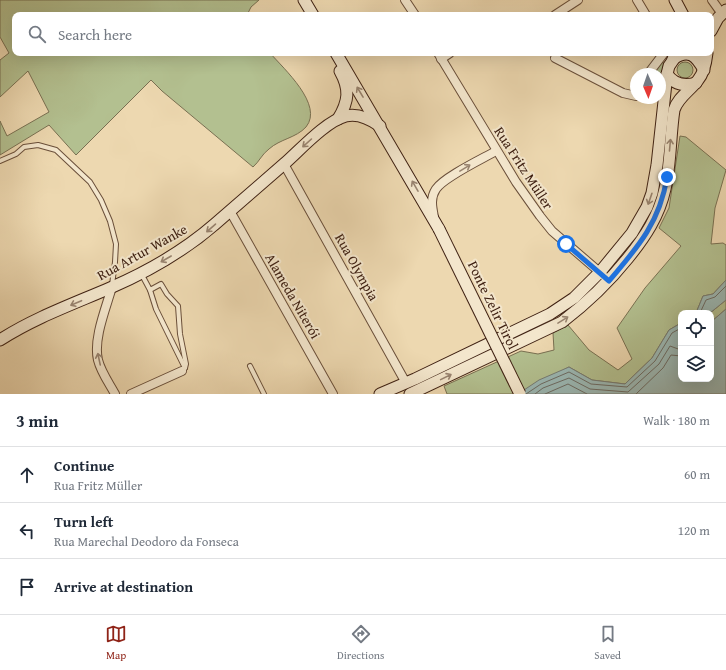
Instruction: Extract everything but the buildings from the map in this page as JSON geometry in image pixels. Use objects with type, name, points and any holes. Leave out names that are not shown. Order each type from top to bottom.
[{"type":"main road","points":[[301,0],[307,12]]},
{"type":"main road","points":[[304,0],[311,12]]},
{"type":"main road","points":[[675,0],[681,12]]},
{"type":"main road","points":[[714,26],[720,16]]},
{"type":"main road","name":"Rua Artur Wanke","points":[[332,56],[345,81],[347,89],[346,102],[338,119]]},
{"type":"main road","name":"Ponte Zelir Tirol","points":[[338,56],[380,126],[438,228],[520,394]]},
{"type":"main road","points":[[666,80],[671,56]]},
{"type":"main road","points":[[410,394],[562,322],[581,308],[609,281],[645,236],[660,208],[667,177],[674,110],[678,101],[696,83],[700,62]]},
{"type":"main road","points":[[667,74],[671,79],[680,84],[686,85],[696,83]]},
{"type":"main road","points":[[380,394],[550,314],[574,298],[600,272],[632,233],[648,207],[656,179],[662,104]]},
{"type":"main road","name":"Rua Artur Wanke","points":[[0,340],[37,320],[141,273],[191,244],[312,138],[338,119],[351,115],[361,116],[380,126]]},
{"type":"main road","points":[[574,298],[581,308]]},
{"type":"street","points":[[560,12],[578,0]]},
{"type":"street","points":[[637,0],[644,12]]},
{"type":"street","points":[[712,0],[720,16]]},
{"type":"street","points":[[410,1],[413,12]]},
{"type":"street","name":"Rua Fritz Müller","points":[[439,56],[496,151],[529,201],[552,231],[609,281]]},
{"type":"street","points":[[655,68],[669,56]]},
{"type":"street","points":[[555,58],[623,93],[630,94]]},
{"type":"street","points":[[493,341],[438,228],[432,204],[432,197],[436,189],[444,182],[465,168],[496,151]]},
{"type":"street","name":"Rua Olympia","points":[[284,164],[406,383]]},
{"type":"street","name":"Alameda Niterói","points":[[230,211],[333,394]]},
{"type":"street","points":[[112,287],[100,329],[97,356],[102,370],[115,394]]},
{"type":"street","points":[[131,394],[184,369]]},
{"type":"lane","points":[[0,162],[24,148],[38,146],[56,150],[90,182],[101,200],[110,222],[116,244],[112,287]]},
{"type":"lane","points":[[141,273],[150,290],[156,309],[184,369]]},
{"type":"lane","points":[[150,290],[161,284],[167,294],[178,306],[180,334],[186,364],[184,369]]},
{"type":"lane","points":[[250,366],[264,394]]},
{"type":"green space","points":[[0,0],[259,0],[251,7],[248,12],[12,12],[12,56],[273,56],[300,88],[310,108],[310,118],[306,127],[302,131],[273,146],[264,153],[253,167],[162,91],[151,80],[76,155],[49,125],[0,155],[0,121],[7,136],[49,112],[28,71],[0,97],[0,60],[9,53],[0,37]]},
{"type":"green space","points":[[660,61],[663,62],[664,68],[655,68]]},
{"type":"green space","points":[[685,62],[691,64],[693,70],[691,76],[685,78],[679,76],[677,70],[679,64]]},
{"type":"green space","points":[[680,136],[686,137],[726,170],[715,208],[711,244],[723,243],[726,245],[726,280],[713,294],[703,296],[697,310],[678,310],[678,325],[669,330],[652,358],[625,384],[592,380],[569,367],[518,394],[447,394],[444,386],[521,351],[538,354],[554,350],[553,333],[568,325],[589,350],[618,370],[632,359],[617,328],[645,288],[681,246],[659,228],[669,208]]},
{"type":"green space","points":[[726,300],[726,309],[714,319],[714,310]]},
{"type":"water","points":[[726,280],[726,300],[714,310],[697,310],[703,296],[713,294]]},
{"type":"water","points":[[726,309],[726,394],[518,394],[539,380],[569,367],[592,380],[625,384],[652,358],[669,330],[678,325],[678,382],[714,382],[714,319]]},
{"type":"route","points":[[566,244],[609,281],[641,241],[652,224],[660,208],[667,177]]}]
